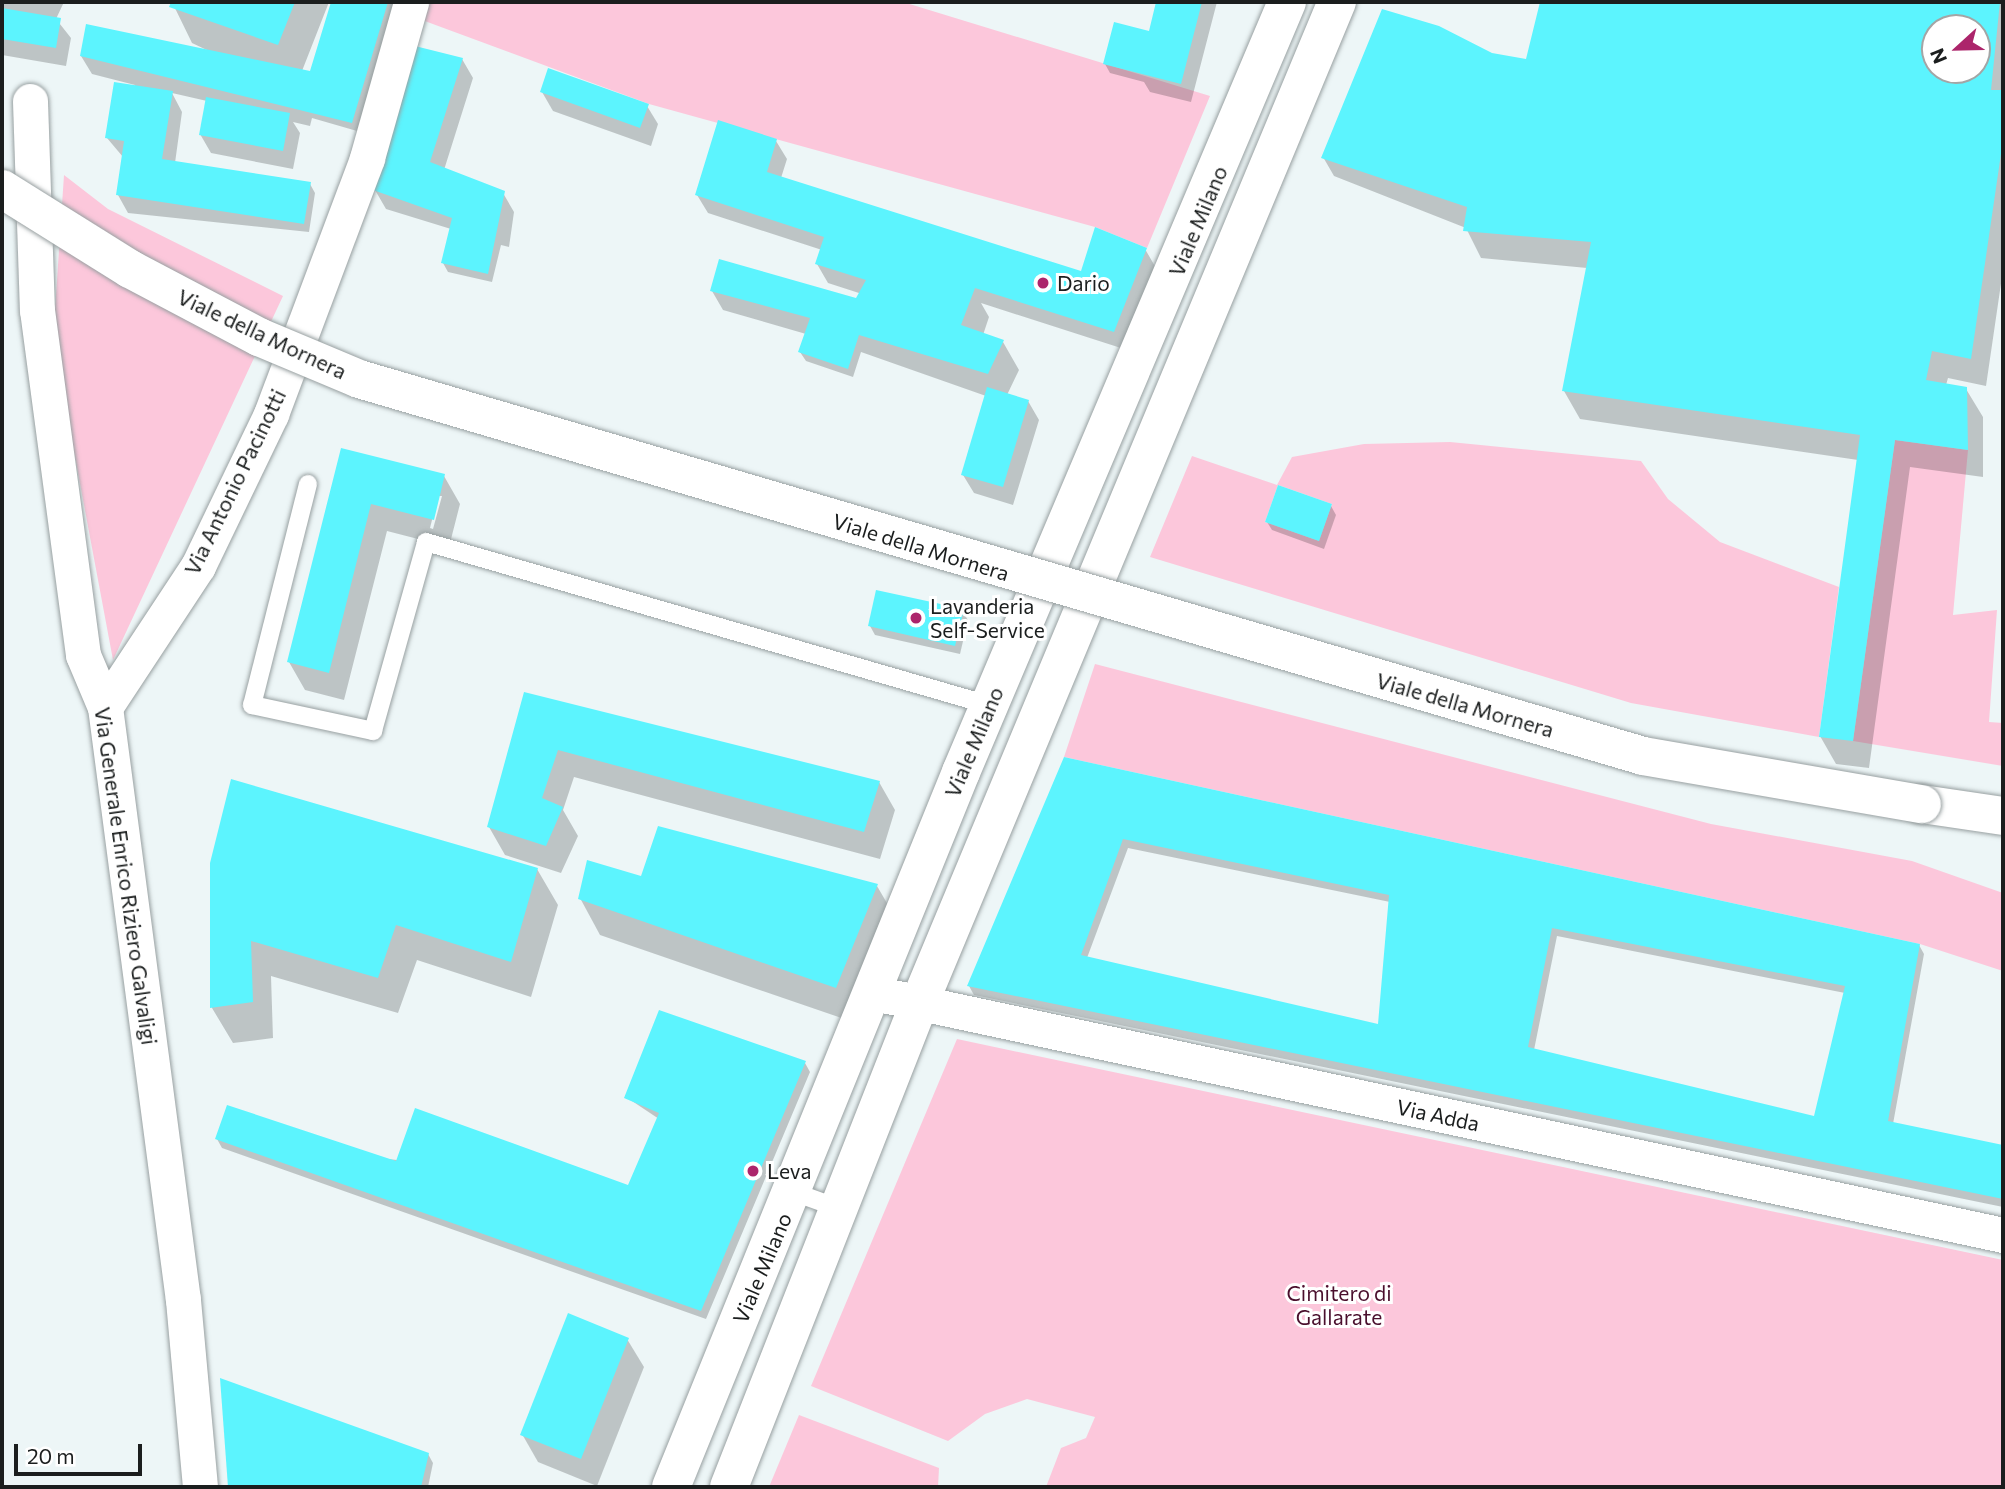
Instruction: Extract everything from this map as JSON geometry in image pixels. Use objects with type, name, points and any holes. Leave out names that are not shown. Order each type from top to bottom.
[{"type":"street","name":"Via Antonio Pacinotti","points":[[105,707],[198,566],[271,414],[367,159],[411,2]]},
{"type":"street","name":"Viale Milano","points":[[671,1487],[794,1192],[989,705],[1287,2]]},
{"type":"street","name":"Viale Milano","points":[[729,1487],[919,1004],[1337,2]]},
{"type":"street","name":"Via Generale Enrico Riziero Galvaligi","points":[[30,101],[37,310],[83,655],[105,707],[183,1300],[200,1487]]},
{"type":"street","name":"Viale della Mornera","points":[[2,189],[130,269],[259,337],[359,379],[1643,756],[2003,816]]},
{"type":"street","name":"Via Adda","points":[[874,993],[2003,1235]]},
{"type":"lane","points":[[308,484],[252,705],[373,731],[426,542],[989,705]]},
{"type":"lane","points":[[794,1192],[838,1208]]},
{"type":"green space","points":[[427,2],[903,2],[1210,96],[1147,248],[1095,227],[649,104],[422,20]]},
{"type":"green space","points":[[64,175],[108,209],[283,296],[113,660],[58,366],[55,310]]},
{"type":"green space","points":[[1895,440],[1968,450],[1953,615],[1997,610],[1989,722],[2003,723],[2003,766],[1853,741]]},
{"type":"green space","points":[[1450,442],[1641,461],[1668,499],[1720,542],[1839,587],[1819,737],[1631,703],[1150,557],[1192,456],[1277,485],[1292,457],[1364,444]],"holes":[[[1278,485],[1332,504],[1319,541],[1265,522]]]},
{"type":"green space","points":[[1095,664],[1711,824],[1912,861],[2003,893],[2003,971],[1920,944],[1064,757]]},
{"type":"green space","name":"Cimitero di Gallarate","points":[[957,1039],[2003,1260],[2003,1487],[1046,1487],[1061,1448],[1086,1438],[1095,1417],[1027,1399],[985,1414],[948,1441],[811,1386]]},
{"type":"green space","points":[[799,1415],[939,1468],[938,1487],[769,1487]]},
{"type":"building","points":[[171,2],[295,2],[278,45],[169,7]]},
{"type":"building","points":[[331,2],[388,2],[352,123],[80,56],[86,24],[310,71]]},
{"type":"building","points":[[1156,2],[1202,2],[1181,84],[1103,64],[1114,22],[1149,31]]},
{"type":"building","points":[[1540,2],[2000,2],[1991,90],[2003,90],[2003,140],[1971,359],[1932,351],[1926,380],[1967,387],[1968,450],[1895,440],[1853,741],[1819,737],[1860,435],[1562,391],[1591,242],[1463,231],[1467,207],[1321,158],[1382,9],[1439,26],[1492,53],[1526,59]]},
{"type":"building","points":[[2,8],[61,18],[56,48],[2,39]]},
{"type":"building","points":[[415,46],[463,58],[430,162],[505,191],[488,274],[441,263],[452,218],[373,190]]},
{"type":"building","points":[[548,68],[649,104],[640,128],[540,92]]},
{"type":"building","points":[[114,82],[173,91],[162,159],[311,182],[304,224],[116,195],[124,141],[105,138]]},
{"type":"building","points":[[206,97],[290,113],[283,151],[199,135]]},
{"type":"building","points":[[718,120],[777,139],[767,172],[1081,271],[1095,227],[1147,248],[1114,332],[975,288],[961,325],[1004,340],[988,374],[859,335],[848,369],[798,352],[810,318],[710,291],[719,259],[856,298],[866,280],[815,264],[824,237],[695,195]]},
{"type":"building","points":[[987,387],[1029,400],[1003,487],[961,475]]},
{"type":"building","points":[[341,448],[445,474],[434,520],[371,504],[329,673],[287,662]]},
{"type":"building","points":[[1278,485],[1332,504],[1319,541],[1265,522]]},
{"type":"building","name":"Lavanderia Self-Service","points":[[876,590],[964,609],[955,646],[868,626]]},
{"type":"building","points":[[524,692],[880,781],[864,832],[558,750],[542,798],[563,807],[546,846],[487,827]]},
{"type":"building","points":[[1064,757],[1920,944],[1888,1121],[2003,1145],[2003,1199],[967,986]],"holes":[[[1123,839],[1389,895],[1378,1024],[1081,955]],[[1552,928],[1845,986],[1814,1116],[1528,1047]]]},
{"type":"building","points":[[231,779],[538,868],[511,962],[396,925],[378,978],[251,941],[253,1002],[210,1008],[210,863]]},
{"type":"building","points":[[658,826],[878,884],[836,988],[578,899],[587,860],[641,876]]},
{"type":"building","points":[[659,1010],[806,1061],[701,1311],[215,1139],[227,1105],[396,1161],[415,1108],[628,1185],[659,1113],[624,1098]]},
{"type":"building","points":[[568,1313],[629,1338],[581,1459],[520,1435]]},
{"type":"building","points":[[220,1378],[429,1453],[421,1487],[228,1487]]},
{"type":"place","name":"Dario","points":[[1043,283]]},
{"type":"place","name":"Lavanderia Self-Service","points":[[916,618]]},
{"type":"place","name":"Leva","points":[[753,1171]]}]
